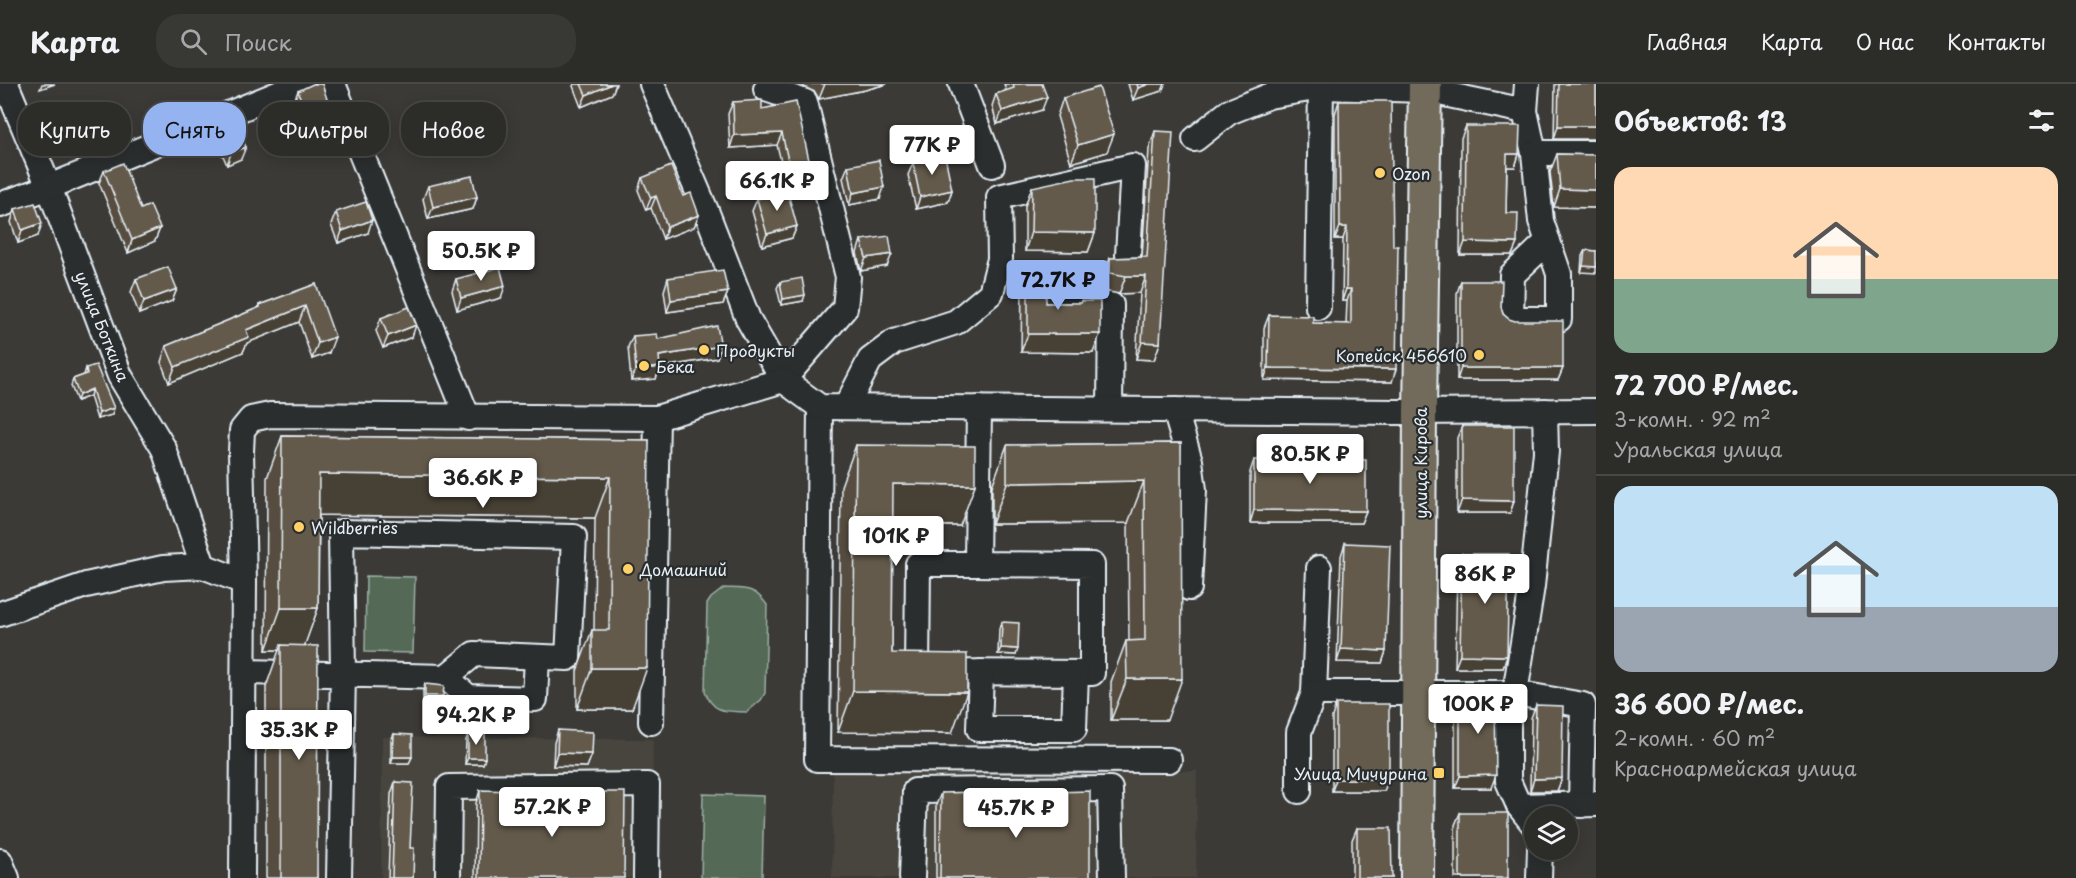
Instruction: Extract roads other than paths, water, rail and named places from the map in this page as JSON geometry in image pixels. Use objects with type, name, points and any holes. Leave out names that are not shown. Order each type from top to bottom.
[{"type":"main road","name":"улица Кирова","points":[[1416,878],[1425,87]]},
{"type":"street","name":"улица Боткина","points":[[6,84],[49,187],[120,376],[164,449],[202,566]]},
{"type":"street","points":[[0,205],[302,84]]},
{"type":"street","points":[[333,84],[468,418]]},
{"type":"street","points":[[652,84],[707,213],[748,319],[783,380],[820,407],[1420,412],[1596,411]]},
{"type":"street","points":[[961,84],[992,165]]},
{"type":"street","points":[[1527,84],[1525,111],[1534,153],[1541,221],[1548,241]]},
{"type":"street","points":[[1195,139],[1229,112],[1268,90],[1321,86],[1425,87],[1525,111]]},
{"type":"street","points":[[1318,307],[1321,86]]},
{"type":"street","points":[[242,878],[244,582],[242,430],[251,419],[270,415],[657,418],[783,380],[845,308],[848,278],[806,102],[766,89]]},
{"type":"street","points":[[1534,153],[1596,153]]},
{"type":"street","points":[[846,407],[870,360],[894,342],[956,322],[991,293],[1000,258],[999,198],[1133,166],[1128,255]]},
{"type":"street","points":[[1049,304],[1111,305],[1110,409]]},
{"type":"street","points":[[820,407],[817,759],[1169,760]]},
{"type":"street","points":[[977,564],[979,408]]},
{"type":"street","points":[[1175,410],[1190,461],[1194,490],[1189,588]]},
{"type":"street","points":[[1524,812],[1508,781],[1508,717],[1515,693],[1535,564],[1546,452],[1545,411]]},
{"type":"street","points":[[651,722],[657,418]]},
{"type":"street","points":[[244,672],[343,674],[446,677],[474,654],[568,658],[574,537],[341,532],[343,674],[339,878]]},
{"type":"street","points":[[918,564],[977,564],[1092,565],[1092,673],[917,672],[918,564]]},
{"type":"street","points":[[0,614],[86,585],[163,568],[202,566],[244,582]]},
{"type":"street","points":[[1299,791],[1299,732],[1314,693],[1319,568]]},
{"type":"street","points":[[446,677],[468,698],[535,699],[537,657]]},
{"type":"street","points":[[981,672],[979,729],[1074,729],[1076,673]]},
{"type":"street","points":[[1314,693],[1515,693],[1583,705],[1588,805],[1519,806]]},
{"type":"street","points":[[448,878],[449,787],[646,785],[645,878]]},
{"type":"street","points":[[912,878],[915,791],[1110,789],[1112,878]]},
{"type":"street","points":[[1539,878],[1540,860]]},
{"type":"street","points":[[0,861],[7,878]]},
{"type":"place","name":"Ozon","points":[[1380,173]]},
{"type":"place","name":"Продукты","points":[[704,350]]},
{"type":"place","name":"Копейск 456610","points":[[1479,355]]},
{"type":"place","name":"Бека","points":[[644,366]]},
{"type":"place","name":"Wildberries","points":[[299,527]]},
{"type":"place","name":"Домашний","points":[[628,569]]},
{"type":"place","name":"Улица Мичурина","points":[[1439,773]]}]
